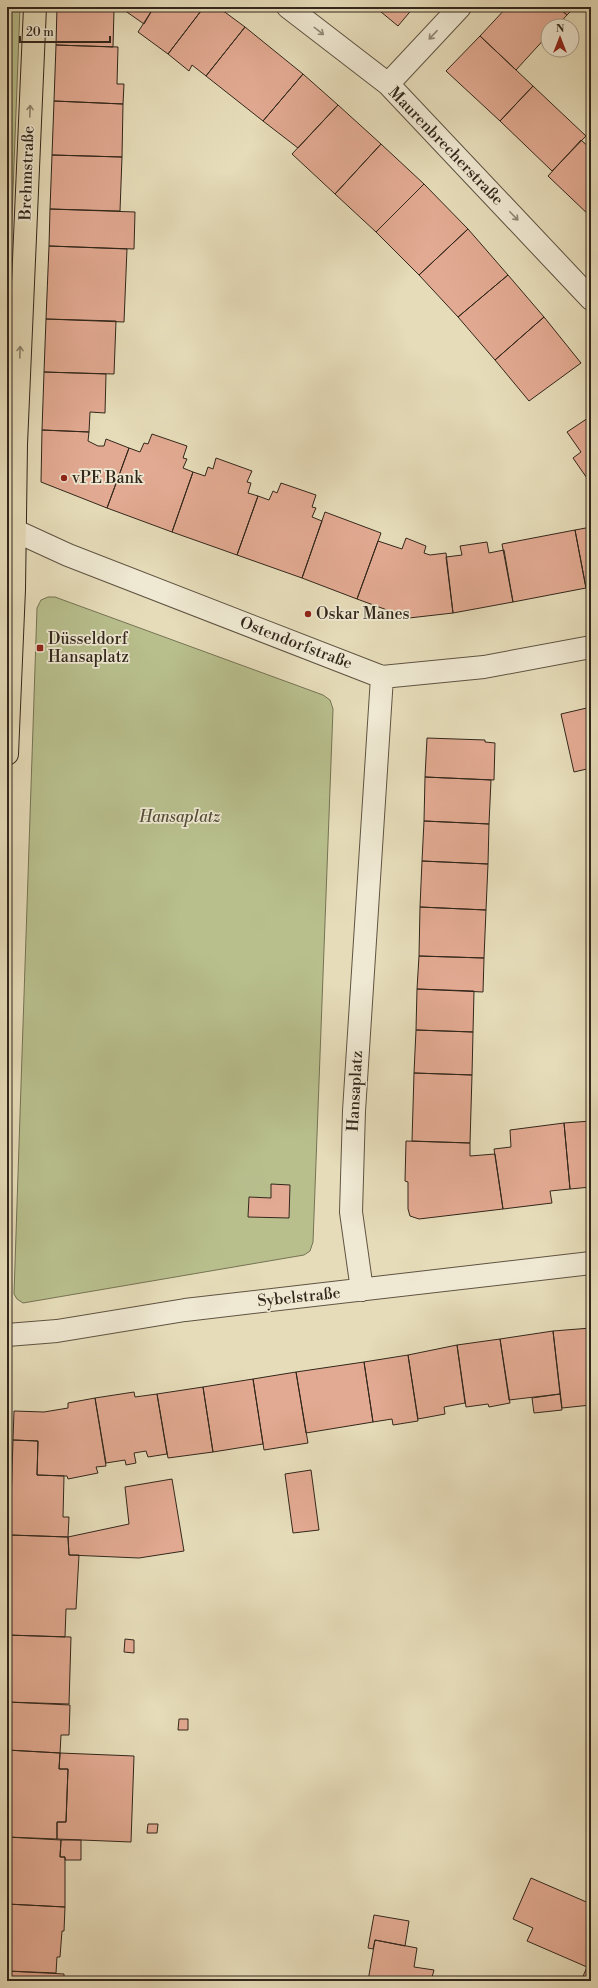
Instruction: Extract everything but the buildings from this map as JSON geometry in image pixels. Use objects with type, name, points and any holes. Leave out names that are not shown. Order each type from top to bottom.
[{"type":"main road","name":"Brehmstraße","points":[[7,754],[11,529],[35,7]]},
{"type":"street","name":"Maurenbrecherstraße","points":[[288,7],[388,84],[591,299]]},
{"type":"street","points":[[388,84],[460,7]]},
{"type":"street","name":"Ostendorfstraße","points":[[11,529],[68,555],[382,677],[484,667],[591,647]]},
{"type":"street","name":"Hansaplatz","points":[[362,1290],[351,1212],[354,1112],[382,677]]},
{"type":"street","name":"Sybelstraße","points":[[7,1335],[57,1331],[185,1310],[591,1263]]},
{"type":"green space","points":[[7,7],[20,7],[7,348]]},
{"type":"green space","name":"Hansaplatz","points":[[48,597],[55,597],[323,695],[330,700],[333,709],[313,1242],[310,1251],[304,1255],[23,1303],[17,1299],[14,1294],[37,608],[41,600]]},
{"type":"place","name":"vPE Bank","points":[[64,478]]},
{"type":"place","name":"Oskar Manes","points":[[308,614]]},
{"type":"place","name":"Düsseldorf Hansaplatz","points":[[40,648]]}]
